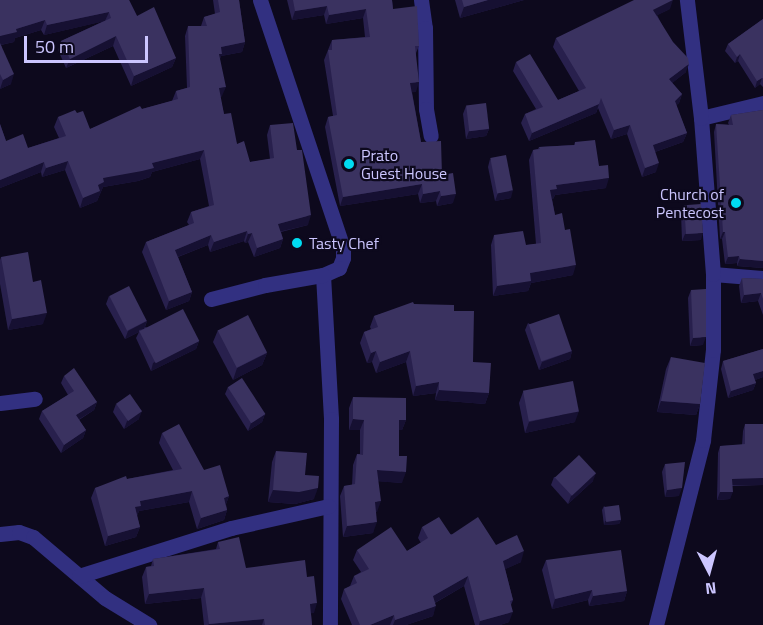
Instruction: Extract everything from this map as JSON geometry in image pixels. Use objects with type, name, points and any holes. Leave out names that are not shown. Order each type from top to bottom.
[{"type":"street","points":[[211,299],[265,285],[323,275],[339,268],[343,258],[343,248],[260,0]]},
{"type":"street","points":[[421,0],[425,28],[426,109],[431,136]]},
{"type":"street","points":[[656,625],[703,440],[713,350],[713,274],[687,0]]},
{"type":"street","points":[[700,118],[763,103]]},
{"type":"street","points":[[713,274],[763,278]]},
{"type":"street","points":[[323,275],[331,419],[330,625]]},
{"type":"street","points":[[0,403],[34,399]]},
{"type":"street","points":[[79,576],[231,528],[329,506]]},
{"type":"street","points":[[0,534],[19,532],[33,537],[105,598],[149,625]]},
{"type":"building","points":[[0,0],[129,0],[137,16],[154,7],[176,58],[134,76],[116,36],[70,59],[61,41],[111,18],[109,12],[47,25],[45,20],[16,29],[17,32],[0,36]]},
{"type":"building","points":[[218,0],[239,0],[245,42],[221,47],[222,54],[219,54],[226,87],[219,88],[224,114],[231,113],[237,144],[244,141],[250,162],[274,158],[270,125],[293,123],[297,150],[302,150],[311,215],[278,224],[283,239],[257,248],[252,233],[248,234],[247,231],[214,242],[211,235],[175,250],[192,292],[169,301],[146,242],[194,223],[191,212],[214,205],[204,150],[152,163],[154,168],[103,178],[104,182],[98,185],[100,191],[83,198],[68,161],[46,168],[44,162],[0,180],[0,124],[6,141],[23,134],[28,148],[66,136],[58,117],[75,110],[77,113],[83,111],[90,129],[140,106],[142,109],[178,99],[176,91],[190,87],[188,26],[207,26],[204,17],[220,12]]},
{"type":"building","points":[[293,0],[392,0],[393,9],[417,6],[419,46],[415,46],[419,82],[410,83],[421,142],[441,141],[442,175],[453,173],[456,194],[441,196],[440,191],[423,194],[422,184],[343,197],[328,117],[337,115],[328,50],[332,50],[332,40],[370,37],[366,9],[329,15],[327,6],[295,11]]},
{"type":"building","points":[[462,0],[488,0],[464,7]]},
{"type":"building","points":[[634,0],[673,0],[653,10],[673,42],[688,58],[689,64],[669,79],[682,94],[675,101],[687,133],[653,145],[659,163],[645,168],[630,125],[614,130],[601,98],[599,104],[532,133],[525,114],[543,107],[516,62],[530,54],[558,100],[586,88],[556,38]]},
{"type":"building","points":[[763,19],[763,78],[757,81],[740,54],[737,57],[728,44]]},
{"type":"building","points":[[0,43],[14,74],[3,80],[0,74]]},
{"type":"building","points":[[486,103],[489,129],[469,131],[466,105]]},
{"type":"building","points":[[763,110],[763,261],[740,259],[739,256],[728,257],[725,232],[723,232],[716,124],[733,125],[731,115]]},
{"type":"building","points":[[595,140],[599,166],[608,165],[609,178],[556,185],[557,189],[550,190],[555,215],[562,213],[565,230],[570,229],[576,265],[530,273],[531,281],[497,286],[494,235],[523,231],[526,245],[541,243],[533,150],[540,149],[539,147],[575,145],[575,142]]},
{"type":"building","points":[[506,155],[513,190],[497,193],[490,158]]},
{"type":"building","points":[[701,204],[703,233],[686,234],[684,205]]},
{"type":"building","points":[[28,252],[33,282],[41,280],[47,313],[12,319],[1,257]]},
{"type":"building","points":[[742,278],[763,279],[763,299],[761,293],[744,295]]},
{"type":"building","points":[[129,286],[147,321],[127,331],[109,296]]},
{"type":"building","points":[[706,289],[706,337],[693,338],[691,290]]},
{"type":"building","points":[[413,302],[414,304],[454,305],[454,311],[474,311],[473,362],[491,363],[489,393],[439,390],[439,382],[416,386],[410,351],[380,362],[376,351],[371,353],[364,332],[378,327],[374,316]]},
{"type":"building","points":[[183,309],[199,341],[156,363],[139,331]]},
{"type":"building","points":[[559,314],[572,351],[541,361],[529,324]]},
{"type":"building","points":[[248,315],[267,352],[237,368],[218,330]]},
{"type":"building","points":[[763,349],[763,371],[753,374],[756,383],[731,391],[723,361]]},
{"type":"building","points":[[671,357],[705,363],[700,404],[661,401]]},
{"type":"building","points":[[74,368],[97,402],[76,415],[86,430],[64,445],[42,411],[74,391],[64,376]]},
{"type":"building","points":[[242,378],[265,414],[251,423],[228,387]]},
{"type":"building","points":[[573,381],[579,411],[529,421],[523,391]]},
{"type":"building","points":[[130,394],[142,411],[128,421],[116,404]]},
{"type":"building","points":[[353,397],[406,398],[406,420],[399,420],[399,456],[407,456],[406,472],[377,470],[381,501],[375,502],[377,522],[347,526],[344,486],[355,484],[357,454],[363,455],[364,420],[353,419]]},
{"type":"building","points":[[179,424],[204,470],[220,465],[229,496],[224,498],[227,510],[201,518],[192,491],[140,501],[141,506],[135,507],[140,527],[108,536],[95,488],[126,476],[127,479],[182,469],[162,433]]},
{"type":"building","points":[[745,424],[763,424],[763,478],[732,479],[733,492],[720,492],[720,446],[745,444]]},
{"type":"building","points":[[276,451],[307,453],[305,475],[319,476],[318,488],[299,492],[273,490]]},
{"type":"building","points":[[579,455],[596,473],[572,496],[555,478]]},
{"type":"building","points":[[685,462],[682,488],[667,490],[665,464]]},
{"type":"building","points":[[619,505],[621,520],[606,522],[604,507]]},
{"type":"building","points":[[439,517],[451,535],[478,517],[496,545],[517,535],[524,551],[503,561],[513,600],[510,601],[513,612],[480,621],[468,576],[433,596],[436,606],[395,620],[394,615],[370,625],[360,625],[344,589],[357,583],[354,576],[369,569],[357,550],[391,527],[407,551],[428,538],[422,527]]},
{"type":"building","points":[[239,537],[246,568],[305,560],[307,577],[314,576],[317,603],[310,604],[312,625],[265,625],[264,619],[209,624],[204,588],[149,594],[146,567],[154,566],[153,559],[220,549],[218,542]]},
{"type":"building","points":[[621,550],[627,591],[593,596],[592,590],[555,599],[546,560]]},
{"type":"place","name":"Prato Guest House","points":[[349,164]]},
{"type":"place","name":"Church of Pentecost","points":[[736,203]]},
{"type":"place","name":"Tasty Chef","points":[[297,243]]}]
